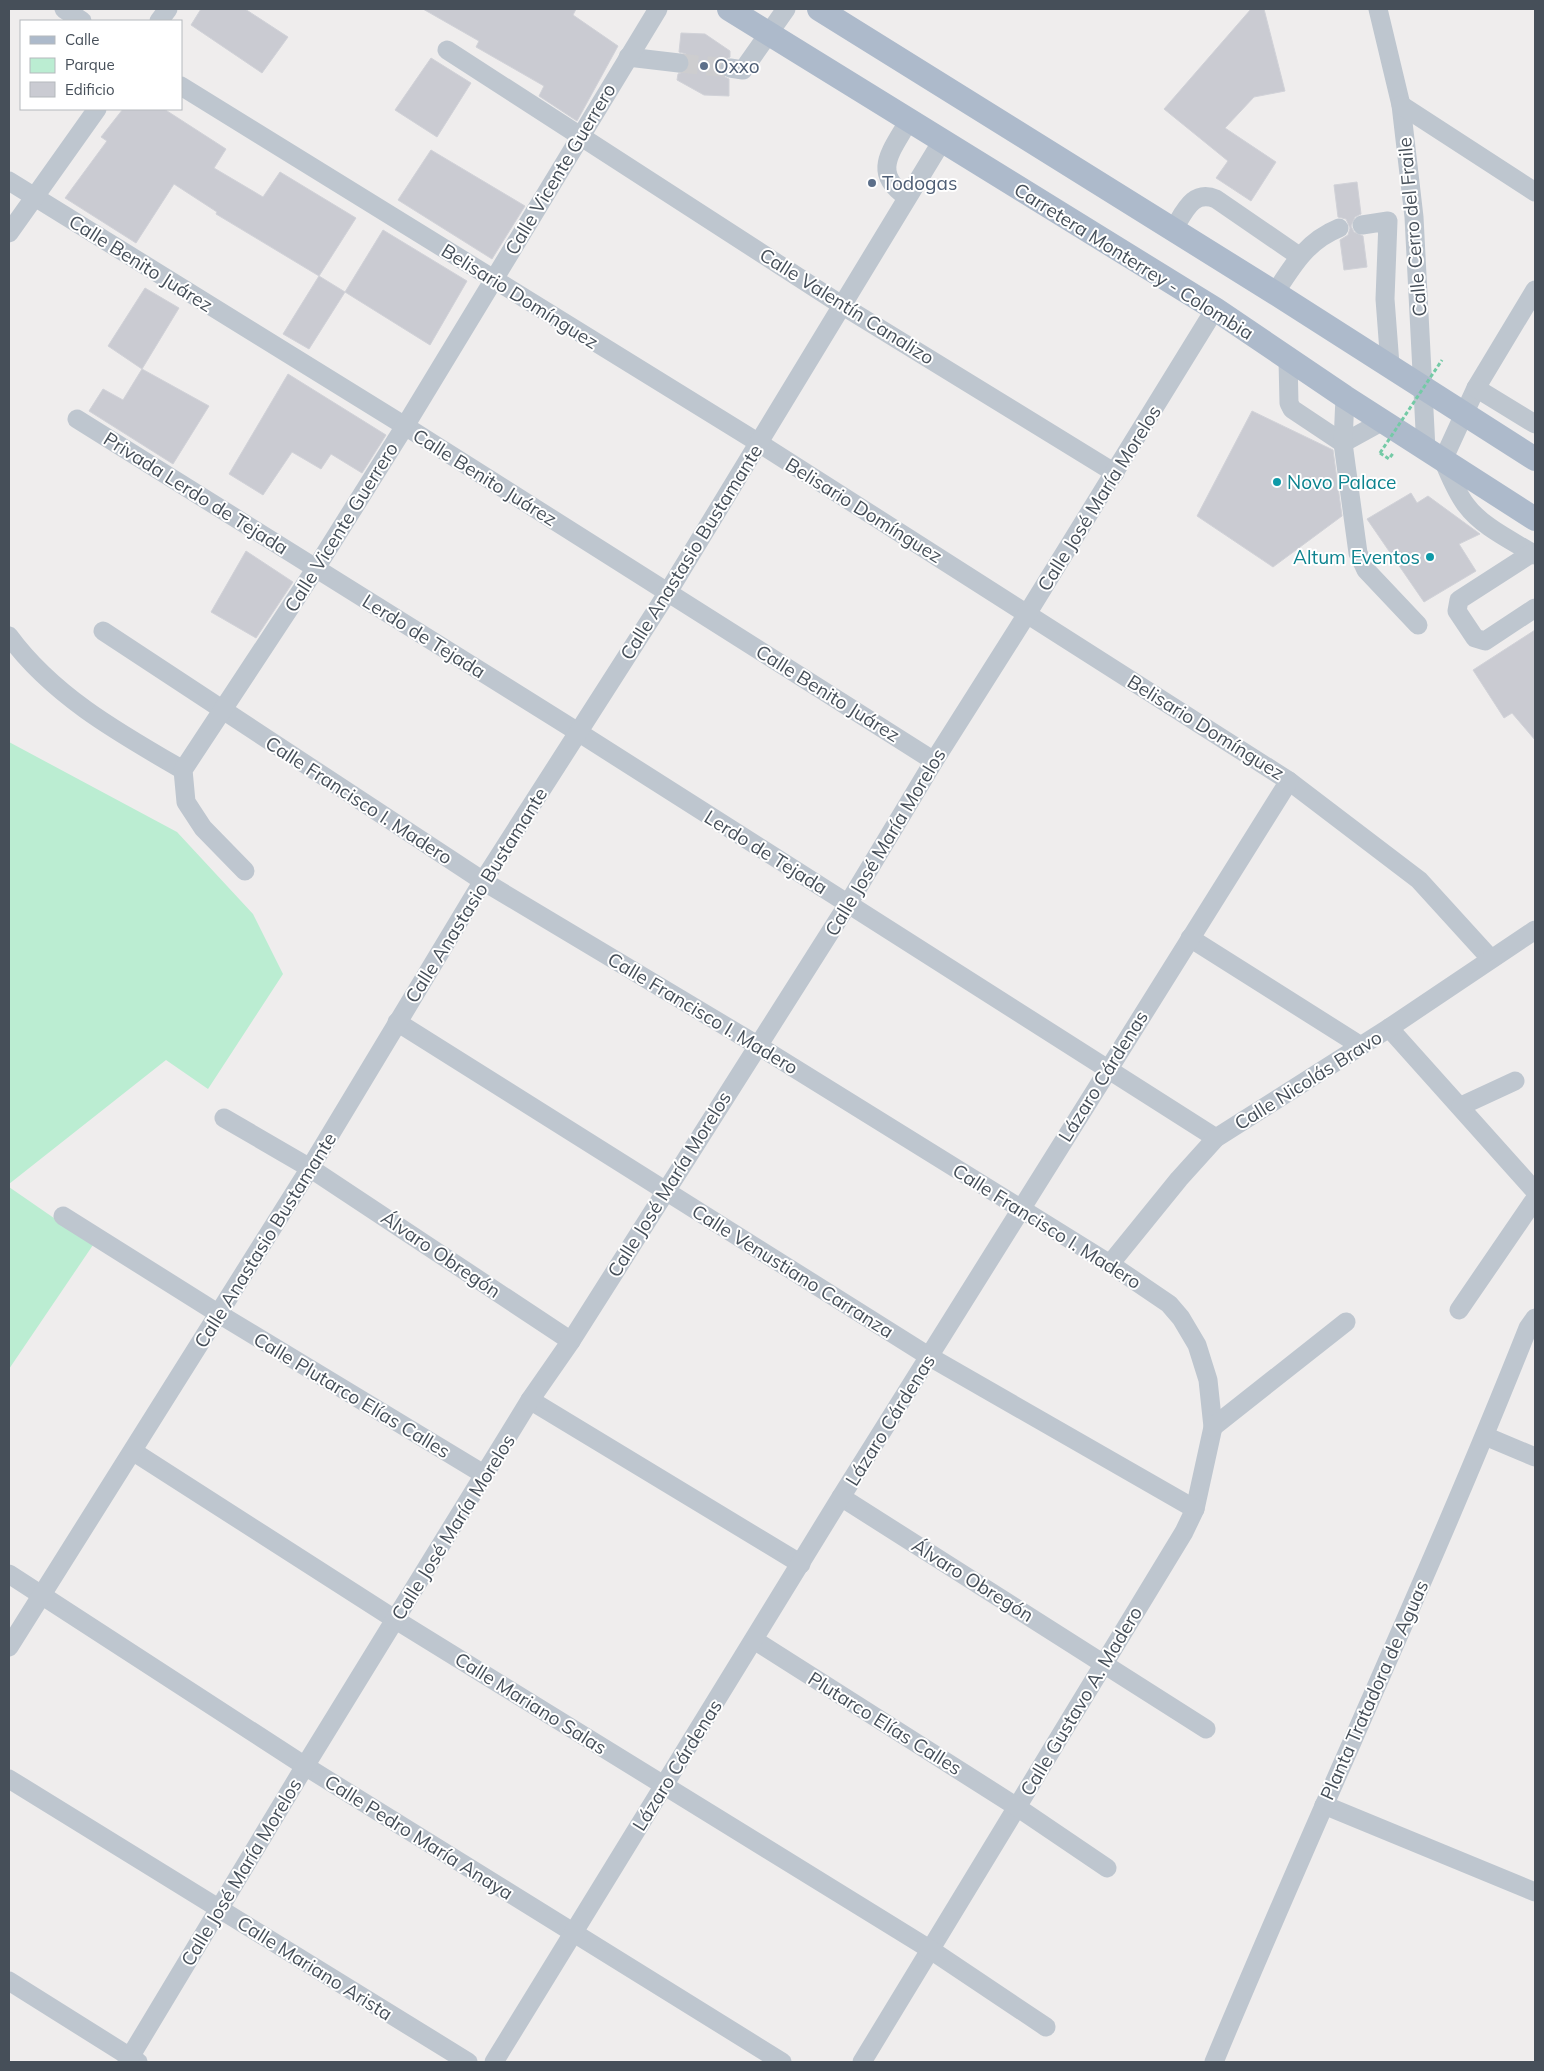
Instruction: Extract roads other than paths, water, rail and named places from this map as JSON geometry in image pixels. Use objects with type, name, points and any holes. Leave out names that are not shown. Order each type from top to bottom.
[{"type":"main road","name":"Carretera Monterrey - Colombia","points":[[730,9],[1215,309],[1288,360],[1535,519]]},
{"type":"main road","points":[[819,9],[1390,365],[1535,459]]},
{"type":"street","points":[[64,9],[80,20]]},
{"type":"street","points":[[160,20],[168,9]]},
{"type":"street","name":"Calle Vicente Guerrero","points":[[183,770],[316,568],[405,426],[658,9]]},
{"type":"street","points":[[730,68],[743,70],[786,9]]},
{"type":"street","name":"Calle Cerro del Fraile","points":[[1378,9],[1401,105],[1414,217],[1423,387],[1435,455]]},
{"type":"street","name":"Calle Valentín Canalizo","points":[[447,50],[843,306],[1115,473]]},
{"type":"street","points":[[628,57],[678,63]]},
{"type":"street","name":"Belisario Domínguez","points":[[182,87],[758,443],[1289,781],[1419,880],[1490,958]]},
{"type":"street","points":[[1401,105],[1535,192]]},
{"type":"street","points":[[9,233],[96,110]]},
{"type":"street","points":[[907,197],[894,188],[886,170],[886,162],[909,120]]},
{"type":"street","name":"Calle Anastasio Bustamante","points":[[9,1647],[220,1314],[483,881],[668,592],[942,141]]},
{"type":"street","name":"Calle Benito Juárez","points":[[9,181],[405,426],[934,761]]},
{"type":"street","points":[[1173,230],[1191,202],[1197,197],[1204,196],[1216,200],[1299,256]]},
{"type":"street","points":[[1362,225],[1414,217]]},
{"type":"street","points":[[1388,221],[1386,299],[1390,365]]},
{"type":"street","points":[[1275,293],[1299,256],[1323,234],[1339,228]]},
{"type":"street","points":[[1535,290],[1476,388],[1463,414],[1435,455],[1467,507],[1482,521],[1534,554],[1459,600],[1457,611],[1475,638],[1486,640],[1535,608]]},
{"type":"street","name":"Calle José María Morelos","points":[[132,2061],[219,1909],[305,1766],[486,1475],[530,1400],[571,1341],[848,904],[934,761],[1028,614],[1215,309]]},
{"type":"street","points":[[1288,360],[1289,403],[1292,409],[1343,443]]},
{"type":"street","points":[[1476,388],[1535,424]]},
{"type":"street","points":[[1345,397],[1343,443],[1358,553],[1366,570],[1418,625]]},
{"type":"street","name":"Privada Lerdo de Tejada","points":[[77,419],[316,568]]},
{"type":"street","points":[[1343,443],[1383,422]]},
{"type":"street","name":"Lerdo de Tejada","points":[[316,568],[578,732],[1216,1138]]},
{"type":"street","name":"Calle Francisco I. Madero","points":[[103,631],[483,881],[757,1045],[1110,1264],[1169,1304],[1181,1318]]},
{"type":"street","points":[[9,636],[21,653],[80,707],[183,770],[186,802],[204,828],[245,870]]},
{"type":"street","name":"Lázaro Cárdenas","points":[[494,2062],[841,1497],[930,1357],[1107,1069],[1289,781]]},
{"type":"street","name":"Calle Nicolás Bravo","points":[[1110,1264],[1179,1179],[1216,1138],[1362,1046],[1490,958],[1535,930]]},
{"type":"street","points":[[1190,938],[1362,1046]]},
{"type":"street","name":"Calle Venustiano Carranza","points":[[397,1022],[930,1357],[1195,1509]]},
{"type":"street","points":[[1389,1028],[1461,1106],[1535,1191]]},
{"type":"street","points":[[1461,1106],[1515,1081]]},
{"type":"street","name":"Álvaro Obregón","points":[[224,1118],[310,1168],[571,1341]]},
{"type":"street","points":[[1459,1310],[1535,1199]]},
{"type":"street","name":"Calle Plutarco Elías Calles","points":[[63,1216],[220,1314],[486,1475]]},
{"type":"street","name":"Calle Gustavo A. Madero","points":[[862,2062],[1184,1532],[1195,1509],[1213,1426],[1208,1380],[1197,1345],[1181,1318]]},
{"type":"street","name":"Planta Tratadora de Aguas","points":[[1214,2062],[1324,1804],[1485,1436],[1528,1328],[1535,1318]]},
{"type":"street","points":[[1213,1426],[1346,1322]]},
{"type":"street","points":[[530,1400],[800,1564]]},
{"type":"street","points":[[1485,1436],[1535,1457]]},
{"type":"street","name":"Calle Mariano Salas","points":[[134,1452],[396,1620],[930,1950],[1046,2027]]},
{"type":"street","name":"Álvaro Obregón","points":[[841,1497],[1206,1729]]},
{"type":"street","name":"Calle Pedro María Anaya","points":[[9,1574],[305,1766],[782,2062]]},
{"type":"street","name":"Plutarco Elías Calles","points":[[754,1640],[1017,1807],[1107,1868]]},
{"type":"street","name":"Calle Mariano Arista","points":[[9,1779],[468,2062]]},
{"type":"street","points":[[1324,1804],[1535,1892]]},
{"type":"street","points":[[9,1981],[132,2061]]},
{"type":"tunnel","points":[[679,63],[730,68]]},
{"type":"place","name":"Oxxo","points":[[704,66]]},
{"type":"place","name":"Todogas","points":[[872,183]]},
{"type":"place","name":"Novo Palace","points":[[1277,482]]},
{"type":"place","name":"Altum Eventos","points":[[1430,557]]}]
